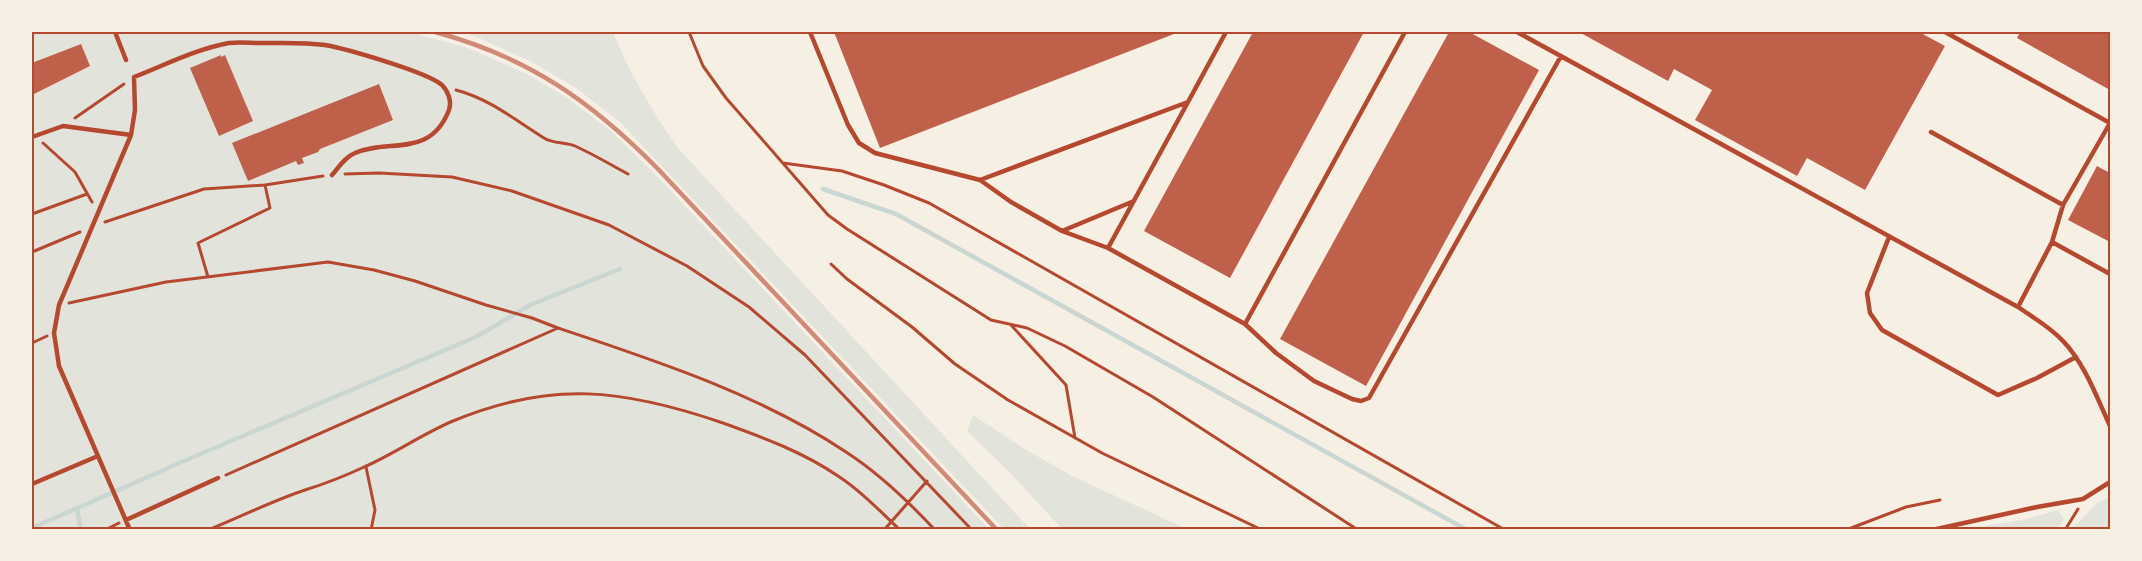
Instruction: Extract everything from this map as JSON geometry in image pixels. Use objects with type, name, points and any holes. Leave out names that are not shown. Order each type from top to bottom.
[{"type":"lane","points":[[115,32],[126,60]]},
{"type":"lane","points":[[810,32],[848,125],[859,142],[875,153],[980,180],[1011,202],[1062,231],[1108,248],[1245,324],[1276,352],[1314,381],[1361,401],[1369,398],[1561,56]]},
{"type":"lane","points":[[1108,248],[1226,32]]},
{"type":"lane","points":[[1245,324],[1405,32]]},
{"type":"lane","points":[[1517,32],[2018,308],[2046,326],[2076,357],[2110,426]]},
{"type":"lane","points":[[1945,32],[2110,123],[2063,205],[2052,242],[2018,308]]},
{"type":"lane","points":[[130,530],[59,366],[54,333],[59,305],[131,135],[135,110],[134,77],[186,56],[231,43],[294,43],[326,46],[358,53],[422,74],[443,86],[448,93],[449,110],[437,129],[429,136],[407,146],[375,148],[352,154],[332,175]]},
{"type":"lane","points":[[980,180],[1188,102]]},
{"type":"lane","points":[[34,136],[63,126],[131,135]]},
{"type":"lane","points":[[1931,132],[2063,205]]},
{"type":"lane","points":[[1062,231],[1134,201]]},
{"type":"lane","points":[[1889,237],[1867,293],[1870,313],[1882,330],[1998,395],[2076,357]]},
{"type":"lane","points":[[2052,242],[2110,274]]},
{"type":"lane","points":[[32,484],[98,456]]},
{"type":"lane","points":[[126,520],[218,478]]},
{"type":"lane","points":[[1932,530],[2083,499],[2110,482]]},
{"type":"path","points":[[689,32],[703,66],[720,90],[828,215],[992,320],[1027,328],[1065,346],[1153,397],[1358,530]]},
{"type":"path","points":[[63,126],[134,77]]},
{"type":"path","points":[[443,86],[471,94],[502,109],[516,122],[531,128],[546,140],[573,145],[628,174]]},
{"type":"path","points":[[34,136],[75,172],[98,211]]},
{"type":"path","points":[[783,163],[842,171],[884,184],[929,203],[1505,530]]},
{"type":"path","points":[[117,217],[204,189],[265,185],[332,175],[379,173],[452,177],[523,195],[609,225],[687,266],[749,307],[805,355],[972,530]]},
{"type":"path","points":[[208,277],[198,243],[270,208],[265,185]]},
{"type":"path","points":[[32,214],[87,194]]},
{"type":"path","points":[[32,252],[78,232]]},
{"type":"path","points":[[59,305],[166,282],[328,262],[374,270],[532,318],[649,358],[800,423],[847,452],[881,477],[935,530]]},
{"type":"path","points":[[831,264],[847,279],[912,327],[955,364],[1008,400],[1144,474],[1262,530]]},
{"type":"path","points":[[1010,324],[1066,385],[1075,438]]},
{"type":"path","points":[[218,478],[558,328]]},
{"type":"path","points":[[32,343],[54,333]]},
{"type":"path","points":[[208,530],[366,467],[451,422],[481,410],[544,395],[578,393],[627,396],[693,412],[789,448],[838,476],[871,502],[900,530]]},
{"type":"path","points":[[366,467],[375,510],[371,530]]},
{"type":"path","points":[[884,530],[927,482]]},
{"type":"path","points":[[2065,530],[2083,499]]},
{"type":"path","points":[[1846,530],[1906,507],[1940,500]]},
{"type":"shaded area","points":[[32,32],[409,32],[465,47],[527,74],[569,99],[612,132],[655,174],[989,529],[32,529]]},
{"type":"shaded area","points":[[459,32],[613,32],[642,91],[677,147],[1030,529],[1004,529],[620,122],[576,88],[534,63],[470,34]]},
{"type":"shaded area","points":[[973,415],[1023,448],[1072,476],[1187,529],[1062,529],[967,431]]},
{"type":"shaded area","points":[[2110,497],[2110,529],[2072,529],[2097,503]]},
{"type":"shaded area","points":[[2058,510],[2064,520],[2057,529],[1965,529],[2027,519]]},
{"type":"building","points":[[834,32],[1179,32],[880,148]]},
{"type":"building","points":[[1253,32],[1364,32],[1230,278],[1144,231]]},
{"type":"building","points":[[1449,32],[1469,32],[1539,70],[1366,386],[1280,339]]},
{"type":"building","points":[[1579,32],[1919,32],[1945,46],[1865,190],[1807,158],[1797,176],[1695,120],[1712,90],[1674,69],[1668,81]]},
{"type":"building","points":[[2020,32],[2110,32],[2110,90],[2017,38]]},
{"type":"building","points":[[81,44],[90,66],[32,95],[32,63]]},
{"type":"building","points":[[221,55],[221,57],[225,55],[253,121],[219,136],[190,68]]},
{"type":"building","points":[[379,84],[393,120],[320,149],[302,158],[304,163],[298,165],[296,161],[248,181],[232,143]]},
{"type":"building","points":[[2097,166],[2110,173],[2110,242],[2068,220]]},
{"type":"waterway","points":[[823,189],[896,214],[1467,530]]},
{"type":"waterway","points":[[32,528],[476,337],[530,305],[620,269]]},
{"type":"waterway","points":[[77,508],[81,530]]},
{"type":"railway","points":[[435,32],[469,42],[529,68],[583,102],[608,122],[658,169],[997,530]]}]
